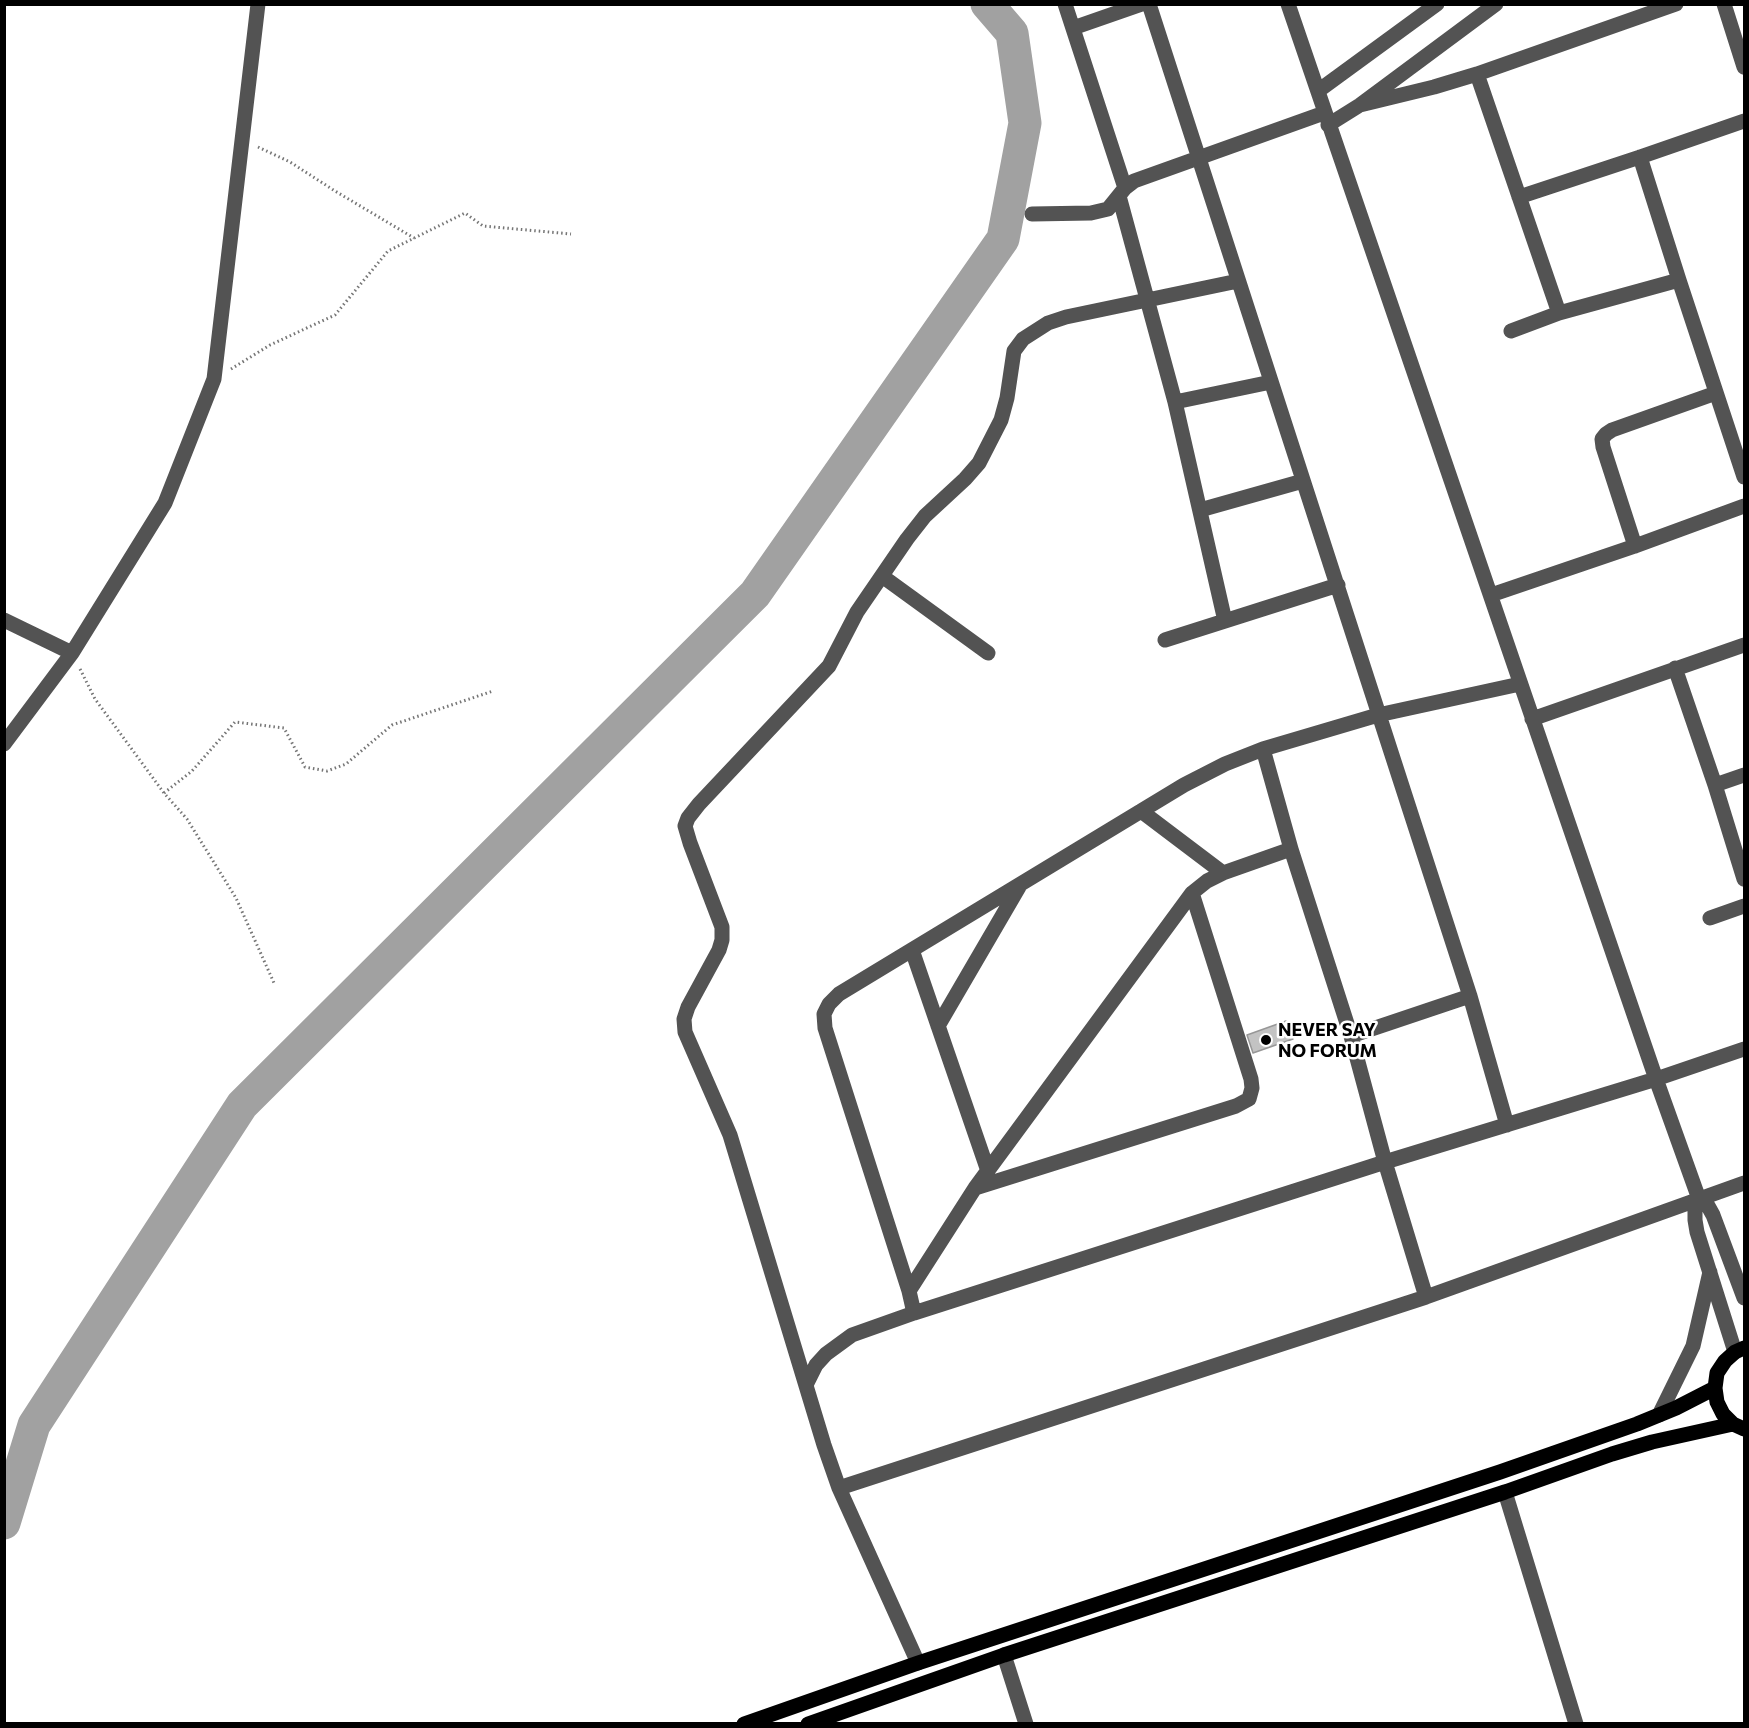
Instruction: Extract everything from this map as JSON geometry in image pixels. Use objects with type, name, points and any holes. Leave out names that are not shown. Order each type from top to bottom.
[{"type":"main road","points":[[1739,1427],[1723,1414],[1717,1402],[1715,1388],[1718,1373],[1725,1361],[1740,1350]]},
{"type":"main road","points":[[744,1724],[918,1663],[1500,1472],[1659,1415],[1715,1388]]},
{"type":"main road","points":[[808,1724],[1004,1655],[1652,1442],[1739,1427]]},
{"type":"street","points":[[4,744],[72,653],[165,503],[214,379],[258,4]]},
{"type":"street","points":[[1065,4],[1122,192],[1175,402],[1224,621]]},
{"type":"street","points":[[1073,28],[1142,4]]},
{"type":"street","points":[[1149,4],[1470,996],[1507,1125]]},
{"type":"street","points":[[1288,4],[1656,1079],[1700,1199],[1713,1215],[1744,1295]]},
{"type":"street","points":[[1318,91],[1437,4]]},
{"type":"street","points":[[1360,105],[1496,4]]},
{"type":"street","points":[[1032,214],[1107,209],[1134,181],[1326,119],[1360,105],[1477,74],[1676,4]]},
{"type":"street","points":[[1724,4],[1744,67]]},
{"type":"street","points":[[1477,74],[1559,313]]},
{"type":"street","points":[[1519,197],[1744,121]]},
{"type":"street","points":[[1640,158],[1744,477]]},
{"type":"street","points":[[1510,331],[1559,313],[1679,279]]},
{"type":"street","points":[[918,1663],[839,1488],[730,1135],[685,1032],[684,1019],[688,1007],[719,950],[722,933],[718,915],[685,826],[699,804],[829,666],[857,612],[926,516],[965,479],[978,463],[1001,420],[1007,398],[1014,351],[1023,339],[1048,323],[1066,317],[1238,281]]},
{"type":"street","points":[[1175,402],[1271,382]]},
{"type":"street","points":[[1635,546],[1602,439],[1612,430],[1716,393]]},
{"type":"street","points":[[1200,510],[1303,481]]},
{"type":"street","points":[[1491,595],[1744,506]]},
{"type":"street","points":[[882,576],[988,653]]},
{"type":"street","points":[[1165,640],[1338,585]]},
{"type":"street","points":[[4,620],[72,653]]},
{"type":"street","points":[[1533,719],[1744,645]]},
{"type":"street","points":[[1675,668],[1744,879]]},
{"type":"street","points":[[914,1313],[825,1028],[824,1014],[829,1004],[839,994],[1184,785],[1225,764],[1263,749],[1378,715],[1520,684]]},
{"type":"street","points":[[1263,749],[1291,849],[1351,1036],[1385,1162],[1426,1297]]},
{"type":"street","points":[[1715,785],[1744,775]]},
{"type":"street","points":[[1141,811],[1223,873]]},
{"type":"street","points":[[909,1291],[975,1188],[1192,893],[1207,881],[1223,873],[1291,849]]},
{"type":"street","points":[[938,1026],[1021,884]]},
{"type":"street","points":[[975,1188],[1249,1100],[1252,1088],[1251,1079],[1192,893]]},
{"type":"street","points":[[1710,918],[1744,906]]},
{"type":"street","points":[[912,950],[988,1171]]},
{"type":"street","points":[[1351,1036],[1470,996]]},
{"type":"street","points":[[807,1383],[816,1365],[852,1335],[914,1313],[1385,1162],[1656,1079],[1744,1049]]},
{"type":"street","points":[[839,1488],[1426,1297],[1744,1183]]},
{"type":"street","points":[[1700,1199],[1695,1210],[1695,1220],[1710,1272],[1740,1350]]},
{"type":"street","points":[[1659,1415],[1694,1346],[1710,1272]]},
{"type":"street","points":[[1505,1492],[1576,1724]]},
{"type":"street","points":[[1004,1655],[1026,1724]]},
{"type":"path","points":[[241,139],[290,162],[414,238]]},
{"type":"path","points":[[214,379],[270,345],[335,315],[388,251],[465,213],[483,226],[571,234]]},
{"type":"path","points":[[72,653],[95,699],[164,793],[187,819],[236,898],[274,982]]},
{"type":"path","points":[[164,793],[192,771],[235,722],[284,728],[305,767],[327,771],[346,764],[392,725],[493,691]]},
{"type":"building","points":[[1286,1021],[1293,1039],[1253,1053],[1247,1035]]},
{"type":"waterway","points":[[4,1523],[34,1425],[242,1105],[755,594],[1003,239],[1025,123],[1012,33],[987,4]]},
{"type":"place","name":"NEVER SAY NO FORUM","points":[[1266,1040]]}]
